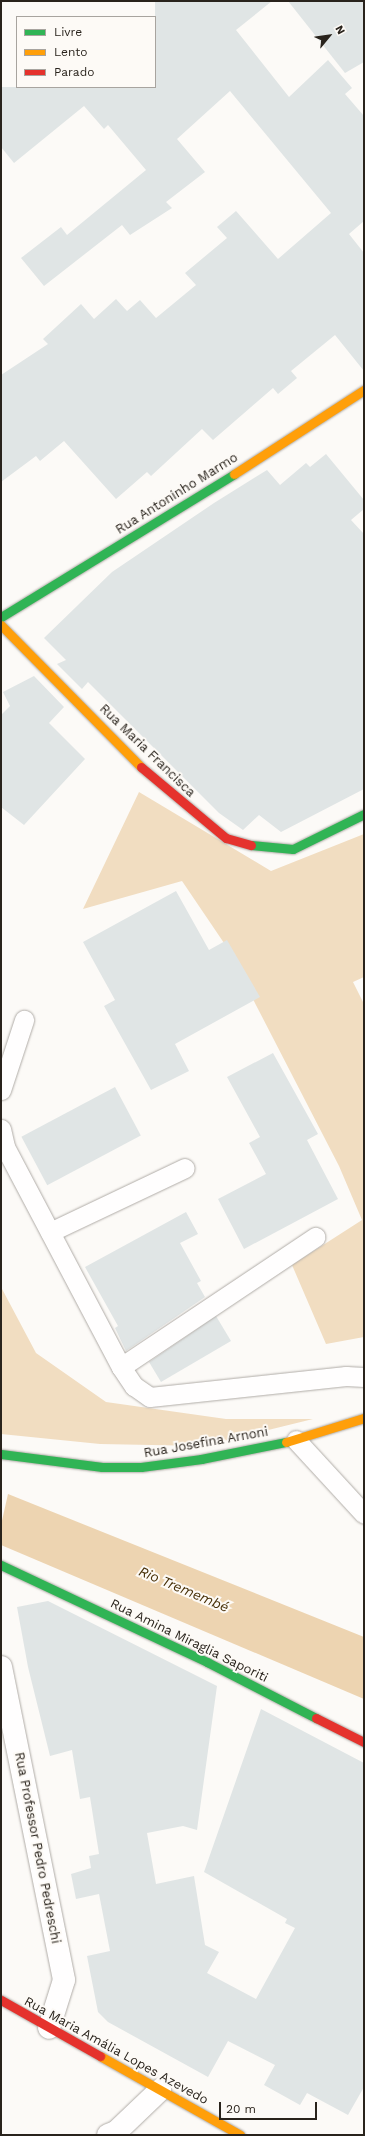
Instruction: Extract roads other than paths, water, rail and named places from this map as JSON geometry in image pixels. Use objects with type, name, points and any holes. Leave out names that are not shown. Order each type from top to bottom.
[{"type":"street","name":"Rua Antoninho Marmo","points":[[1,616],[163,520],[364,390]]},
{"type":"street","name":"Rua Maria Francisca","points":[[1,626],[140,766],[190,810],[226,838],[262,848],[294,849],[364,814]]},
{"type":"street","name":"Rua Josefina Arnoni","points":[[1,1454],[102,1467],[141,1468],[201,1459],[296,1440],[364,1418]]},
{"type":"street","name":"Rua Amina Miraglia Saporiti","points":[[1,1566],[206,1662],[364,1742]]},
{"type":"street","name":"Rua Professor Pedro Pedreschi","points":[[1,1667],[64,1980],[49,2028]]},
{"type":"street","name":"Rua Maria Amália Lopes Azevedo","points":[[1,2000],[240,2135]]},
{"type":"street","points":[[108,2135],[116,2132],[160,2090]]},
{"type":"lane","points":[[1,1090],[24,1020]]},
{"type":"lane","points":[[1,1129],[5,1147],[121,1367],[134,1386],[150,1397],[346,1376],[364,1377]]},
{"type":"lane","points":[[50,1232],[185,1168]]},
{"type":"lane","points":[[121,1367],[315,1237]]},
{"type":"lane","points":[[296,1440],[364,1514]]},
{"type":"water","name":"Rio Tremembé","points":[[8,1494],[364,1637],[364,1699],[1,1545],[1,1525]]}]
